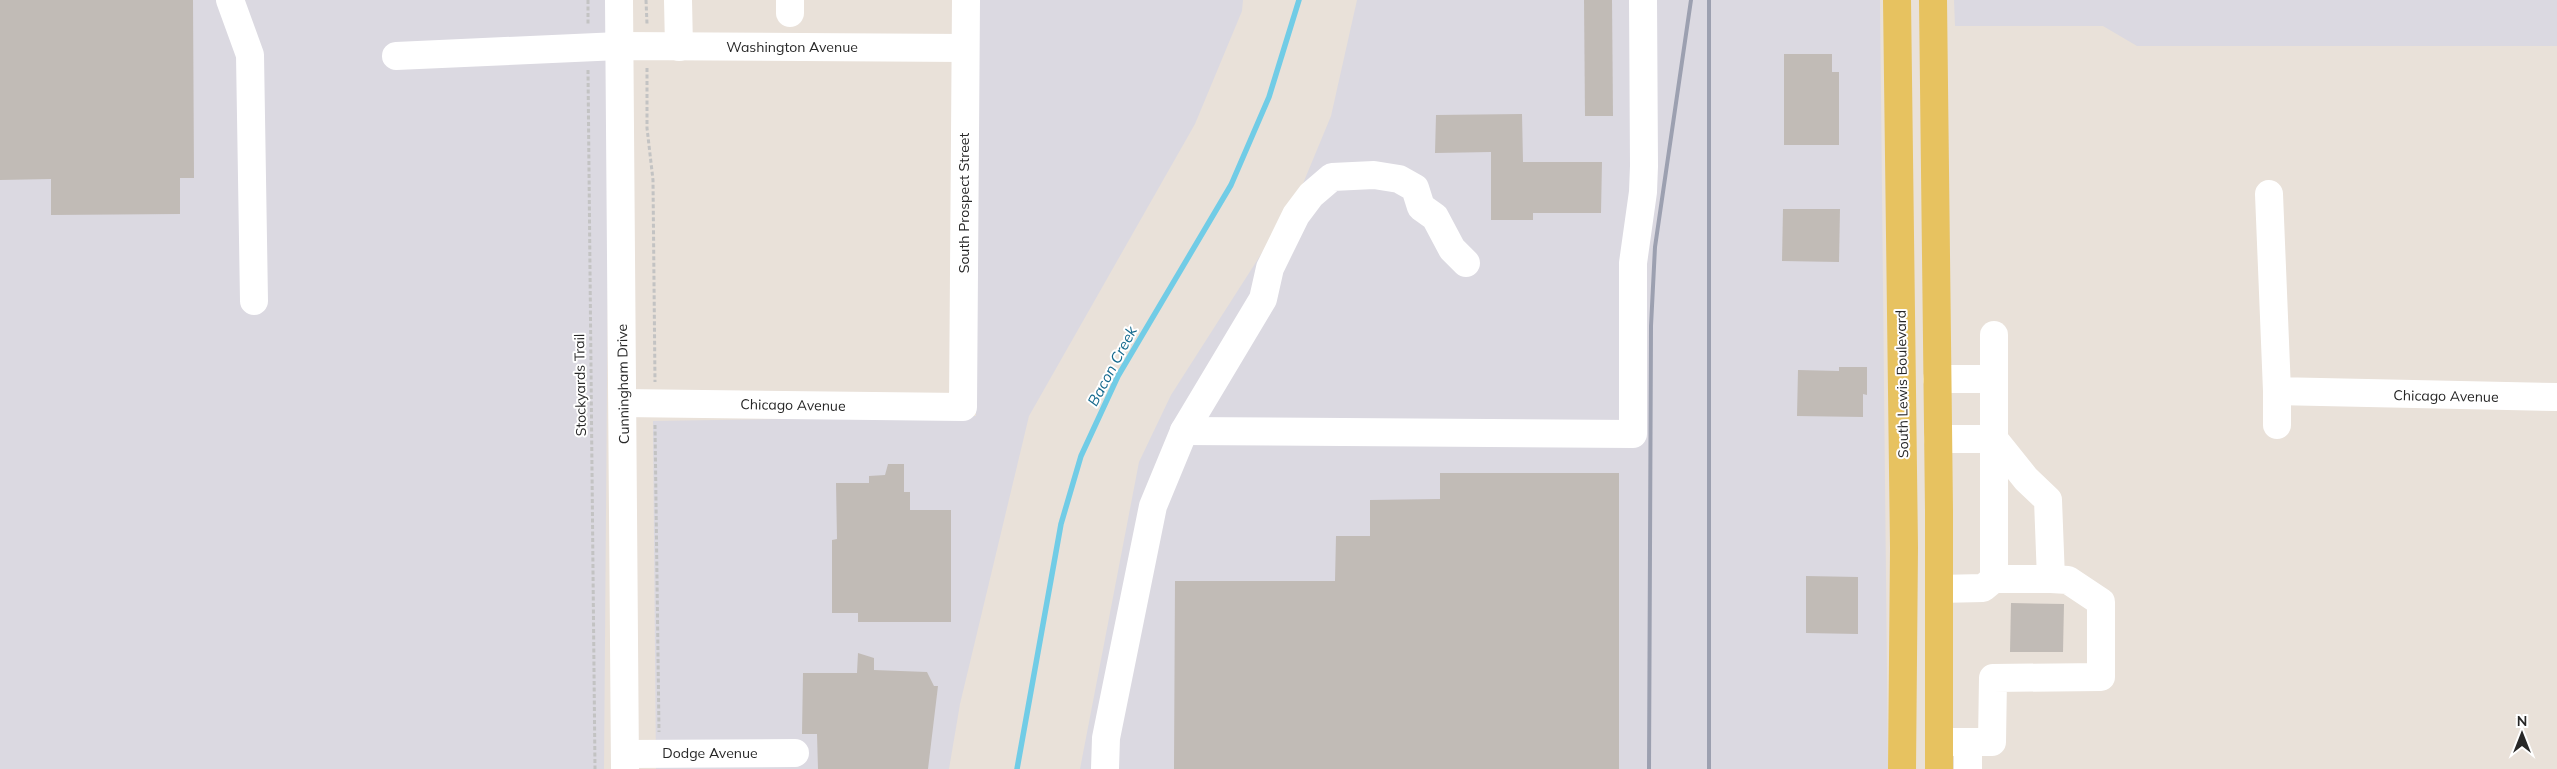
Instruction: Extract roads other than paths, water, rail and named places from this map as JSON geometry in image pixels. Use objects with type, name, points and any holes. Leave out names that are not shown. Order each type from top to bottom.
[{"type":"main road","name":"South Lewis Boulevard","points":[[1897,0],[1904,548],[1902,769]]},
{"type":"main road","points":[[1933,0],[1938,439],[1939,769]]},
{"type":"street","points":[[230,0],[250,55],[254,301]]},
{"type":"street","name":"Cunningham Drive","points":[[619,0],[625,761]]},
{"type":"street","points":[[678,0],[679,47]]},
{"type":"street","name":"South Prospect Street","points":[[963,407],[966,0]]},
{"type":"street","points":[[1184,431],[1633,434],[1633,263],[1643,192],[1644,166],[1643,0]]},
{"type":"street","name":"Washington Avenue","points":[[396,56],[619,46],[965,48]]},
{"type":"street","points":[[1105,769],[1106,738],[1151,514],[1184,431],[1262,299],[1270,268],[1296,215],[1311,195],[1332,177],[1374,175],[1399,180],[1416,188],[1421,207],[1435,217],[1452,248],[1466,263]]},
{"type":"street","points":[[2270,194],[2277,425]]},
{"type":"street","points":[[1994,335],[1994,579]]},
{"type":"street","points":[[1937,379],[1994,379]]},
{"type":"street","name":"Chicago Avenue","points":[[2277,391],[2335,394],[2557,397]]},
{"type":"street","name":"Chicago Avenue","points":[[623,403],[963,407]]},
{"type":"street","points":[[1938,439],[1994,439]]},
{"type":"street","points":[[1994,439],[2026,479],[2048,500],[2051,579]]},
{"type":"street","points":[[1939,589],[1982,588],[1994,579],[2068,580],[2101,602],[2101,676],[1993,678],[1992,742],[1970,761],[1939,742]]},
{"type":"street","name":"Dodge Avenue","points":[[625,761],[795,753]]},
{"type":"waterway","name":"Bacon Creek","points":[[1017,769],[1061,524],[1081,456],[1118,376],[1231,185],[1269,97],[1299,0]]},
{"type":"railway","points":[[1649,769],[1651,326],[1655,247],[1691,0]]},
{"type":"railway","points":[[1709,0],[1709,769]]}]
